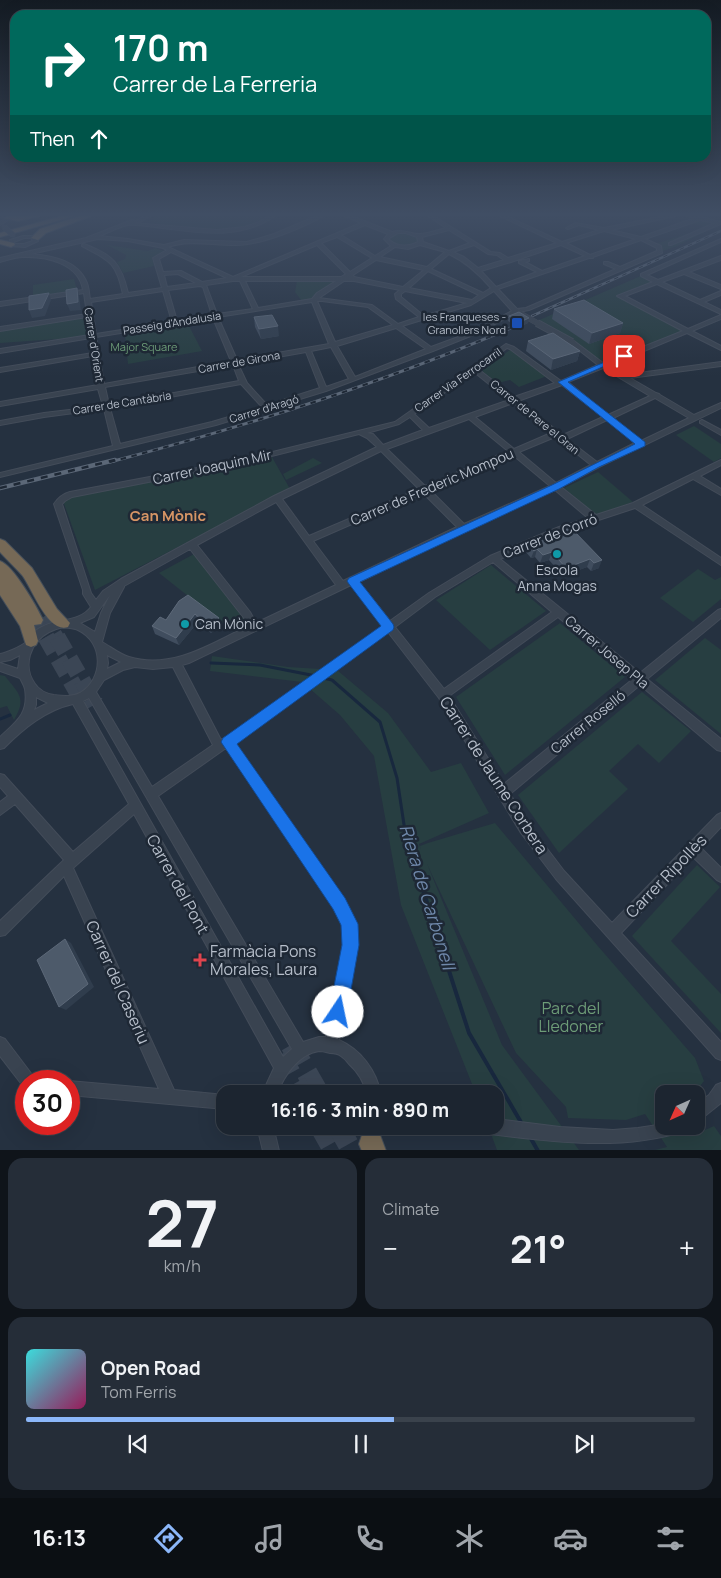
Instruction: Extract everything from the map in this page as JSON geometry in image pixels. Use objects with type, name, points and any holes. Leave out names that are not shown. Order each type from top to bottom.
[{"type":"highway","points":[[0,544],[27,572],[52,613],[66,624]]},
{"type":"highway","points":[[0,556],[32,595],[40,618],[0,566]]},
{"type":"highway","points":[[0,583],[27,625],[29,644]]},
{"type":"street","name":"Carrer d'Orient","points":[[73,269],[81,275],[86,291],[100,386],[117,448]]},
{"type":"street","points":[[119,269],[126,296]]},
{"type":"street","points":[[159,269],[175,323]]},
{"type":"street","points":[[211,269],[233,279],[258,269]]},
{"type":"street","points":[[343,269],[352,277]]},
{"type":"street","points":[[352,277],[362,269]]},
{"type":"street","points":[[424,318],[397,296],[403,288],[428,269],[483,295]]},
{"type":"street","points":[[482,269],[477,270],[516,311],[572,342],[602,365],[657,395],[690,416]]},
{"type":"street","points":[[533,269],[542,273]]},
{"type":"street","name":"Carrer de Girona","points":[[0,404],[332,346],[473,302],[494,289],[554,269]]},
{"type":"street","points":[[516,311],[527,309],[620,269]]},
{"type":"street","points":[[657,269],[643,275],[721,312]]},
{"type":"street","points":[[693,269],[620,296],[721,348]]},
{"type":"street","points":[[161,274],[180,272],[203,284],[243,382],[266,408]]},
{"type":"street","points":[[685,272],[721,287]]},
{"type":"street","points":[[87,302],[233,279],[342,279],[352,277],[473,302]]},
{"type":"street","points":[[242,279],[256,310]]},
{"type":"street","points":[[342,279],[319,294],[314,300],[332,346],[353,380]]},
{"type":"street","points":[[0,304],[86,291]]},
{"type":"street","points":[[699,302],[721,293]]},
{"type":"street","name":"Passeig d'Andalusia","points":[[0,351],[322,299],[370,306],[431,350]]},
{"type":"street","name":"Carrer d'Aragó","points":[[0,475],[214,424],[324,390],[471,334],[516,311]]},
{"type":"street","points":[[0,328],[89,315]]},
{"type":"street","points":[[0,658],[6,657],[29,644],[45,629],[66,624],[92,614],[106,593],[124,581],[278,498],[371,452],[561,382],[721,317]]},
{"type":"street","name":"Carrer Via Ferrocarril","points":[[362,433],[398,423],[506,346],[512,348],[561,382]]},
{"type":"street","points":[[308,350],[324,390]]},
{"type":"street","points":[[0,370],[95,354]]},
{"type":"street","points":[[624,377],[721,364]]},
{"type":"street","name":"Carrer de Pere el Gran","points":[[474,370],[596,465]]},
{"type":"street","name":"Carrer de Cantàbria","points":[[0,423],[107,407],[243,382]]},
{"type":"street","points":[[561,382],[608,416],[641,444]]},
{"type":"street","points":[[608,416],[657,395]]},
{"type":"street","points":[[100,677],[133,663],[176,663],[254,628],[463,528],[555,487],[596,465],[721,405]]},
{"type":"street","name":"Carrer Via Ferrocarril","points":[[410,414],[428,432]]},
{"type":"street","points":[[470,416],[594,519]]},
{"type":"street","name":"Carrer de Frederic Mompou","points":[[309,539],[514,452],[558,437],[608,416]]},
{"type":"street","points":[[702,422],[721,433]]},
{"type":"street","points":[[362,433],[370,436],[463,528]]},
{"type":"street","name":"Carrer Joaquim Mir","points":[[87,590],[58,504],[62,499],[70,495],[240,462],[362,433]]},
{"type":"street","name":"Carrer de Corró","points":[[310,684],[432,595],[494,558],[562,529],[636,505],[721,462]]},
{"type":"street","points":[[694,476],[721,492]]},
{"type":"street","points":[[278,498],[342,586]]},
{"type":"street","points":[[636,505],[721,562]]},
{"type":"street","points":[[192,545],[247,615],[254,628]]},
{"type":"street","name":"Carrer Josep Pla","points":[[494,558],[721,746]]},
{"type":"street","points":[[0,744],[23,722],[45,708],[72,700],[90,691],[100,677],[104,660],[100,644],[100,621],[111,599],[124,581]]},
{"type":"street","name":"Carrer de Jaume Corbera","points":[[353,581],[443,695],[525,830],[560,875],[721,1054]]},
{"type":"street","points":[[96,607],[88,598],[87,590],[106,593]]},
{"type":"street","points":[[443,695],[559,612]]},
{"type":"street","name":"Carrer Roselló","points":[[502,793],[721,613]]},
{"type":"street","points":[[66,624],[84,628],[110,654],[133,663]]},
{"type":"street","points":[[29,644],[23,660],[24,675],[30,686],[39,695],[49,699],[72,700]]},
{"type":"street","points":[[176,663],[224,744],[339,903],[349,924],[350,945],[331,1046]]},
{"type":"street","points":[[0,667],[24,675]]},
{"type":"street","points":[[150,795],[310,684]]},
{"type":"street","points":[[23,722],[31,705],[30,686]]},
{"type":"street","name":"Carrer del Pont","points":[[90,691],[300,1050]]},
{"type":"street","name":"Carrer del Pont","points":[[72,700],[281,1067]]},
{"type":"street","name":"Carrer del Caseriu","points":[[0,779],[69,863],[170,1097]]},
{"type":"street","points":[[0,809],[15,797]]},
{"type":"street","points":[[0,930],[69,863],[134,806]]},
{"type":"street","name":"Carrer Ripollès","points":[[612,933],[721,819]]},
{"type":"street","points":[[693,849],[721,876]]},
{"type":"street","points":[[0,1044],[20,1070]]},
{"type":"street","points":[[271,1085],[281,1067],[300,1050],[313,1045],[339,1047],[354,1056],[365,1071],[371,1085]]},
{"type":"street","points":[[80,1089],[216,1101]]},
{"type":"street","points":[[705,1107],[714,1100],[721,1090]]},
{"type":"street","points":[[504,1128],[550,1133],[637,1137],[655,1134]]},
{"type":"street","points":[[267,1135],[269,1148]]},
{"type":"green space","points":[[121,269],[142,269],[123,273]]},
{"type":"green space","points":[[643,275],[659,282],[621,295],[687,331],[602,365],[572,342],[537,321]]},
{"type":"green space","points":[[74,279],[77,290],[33,297],[33,285]]},
{"type":"green space","points":[[338,279],[314,300],[301,300],[295,292],[297,281]]},
{"type":"green space","points":[[84,318],[87,337],[0,343],[0,330]]},
{"type":"green space","name":"Major Square","points":[[189,326],[202,351],[128,364],[125,335]]},
{"type":"green space","points":[[511,349],[547,376],[519,387],[510,380],[498,383],[482,371]]},
{"type":"green space","points":[[694,426],[721,444],[721,458],[714,462],[676,435]]},
{"type":"green space","points":[[272,457],[290,489],[95,590],[63,501],[71,497]]},
{"type":"green space","points":[[313,458],[322,463],[286,480],[283,474]]},
{"type":"green space","points":[[598,472],[633,502],[596,515],[564,488]]},
{"type":"green space","points":[[194,554],[246,622],[231,630],[159,573]]},
{"type":"green space","points":[[491,565],[546,611],[490,650],[436,600]]},
{"type":"green space","points":[[698,569],[715,580],[721,577],[721,599],[693,622],[660,598]]},
{"type":"green space","points":[[560,623],[625,677],[505,775],[456,697]]},
{"type":"green space","points":[[705,638],[721,650],[721,734],[655,680]]},
{"type":"green space","name":"Parc del Lledoner","points":[[212,656],[288,667],[337,670],[388,713],[431,772],[461,763],[489,813],[419,844],[421,850],[420,846],[428,843],[495,823],[695,1058],[704,1081],[701,1085],[655,1085],[655,1129],[645,1114],[626,1120],[568,1118],[566,1107],[516,1053],[427,864],[502,1045],[579,1150],[497,1150],[491,1135],[504,1135],[504,1085],[472,1085],[401,905],[374,756],[340,715],[302,682],[210,671]]},
{"type":"green space","points":[[0,675],[5,676],[20,696],[20,706],[14,720],[7,706],[0,708]]},
{"type":"green space","points":[[642,692],[691,731],[659,763],[638,744],[609,771],[628,789],[559,853],[518,795]]},
{"type":"green space","points":[[697,865],[720,887],[671,941],[721,994],[721,1033],[632,936]]},
{"type":"green space","points":[[714,1126],[721,1136],[721,1150],[655,1150],[667,1147],[659,1135],[705,1135],[705,1130]]},
{"type":"building","points":[[77,288],[78,302],[67,304],[66,290]]},
{"type":"building","points":[[49,293],[42,308],[29,310],[29,296]]},
{"type":"building","points":[[584,300],[623,323],[592,333],[554,309]]},
{"type":"building","points":[[519,312],[529,318],[520,322],[509,316]]},
{"type":"building","points":[[272,315],[278,326],[259,329],[254,317]]},
{"type":"building","points":[[553,333],[580,351],[553,359],[528,341]]},
{"type":"building","name":"Escola Anna Mogas","points":[[571,528],[602,560],[594,563],[590,559],[566,568],[552,552],[543,555],[537,549],[534,551],[527,543]]},
{"type":"building","points":[[188,595],[219,618],[209,626],[195,614],[176,638],[152,626],[160,617],[166,620],[179,601]]},
{"type":"building","points":[[65,939],[88,984],[59,1007],[37,960]]},
{"type":"waterway","name":"Riera de Carbonell","points":[[211,663],[260,665],[316,676]]},
{"type":"waterway","name":"Riera de Carbonell","points":[[323,678],[332,680],[380,722],[397,778],[406,838],[414,863]]},
{"type":"waterway","name":"Riera de Carbonell","points":[[0,719],[10,715]]},
{"type":"waterway","name":"Riera de Carbonell","points":[[414,862],[469,1033],[522,1124]]},
{"type":"waterway","name":"Riera de Carbonell","points":[[530,1137],[537,1150]]},
{"type":"tunnel","points":[[45,616],[58,638]]},
{"type":"tunnel","points":[[36,620],[46,638]]},
{"type":"tunnel","points":[[46,637],[87,709]]},
{"type":"tunnel","points":[[57,637],[95,703]]},
{"type":"tunnel","points":[[291,1045],[314,1085]]},
{"type":"tunnel","points":[[280,1055],[297,1085]]},
{"type":"tunnel","points":[[325,1135],[333,1150]]},
{"type":"tunnel","points":[[343,1135],[351,1150]]},
{"type":"railway","points":[[532,316],[637,269]]},
{"type":"railway","points":[[110,462],[213,434],[314,402],[414,367],[513,327]]},
{"type":"railway","points":[[0,488],[115,460]]},
{"type":"place","name":"les Franqueses - Granollers Nord","points":[[517,323]]},
{"type":"place","name":"Escola Anna Mogas","points":[[557,554]]},
{"type":"place","name":"Can Mònic","points":[[185,624]]},
{"type":"place","name":"Farmàcia Pons Morales, Laura","points":[[200,960]]},
{"type":"district","name":"Can Mònic","points":[[168,516]]},
{"type":"route","points":[[338,1012],[350,945],[349,924],[339,903],[228,742],[388,627],[353,581],[463,528],[555,487],[641,444],[609,419],[608,416],[562,382],[624,356]]}]
